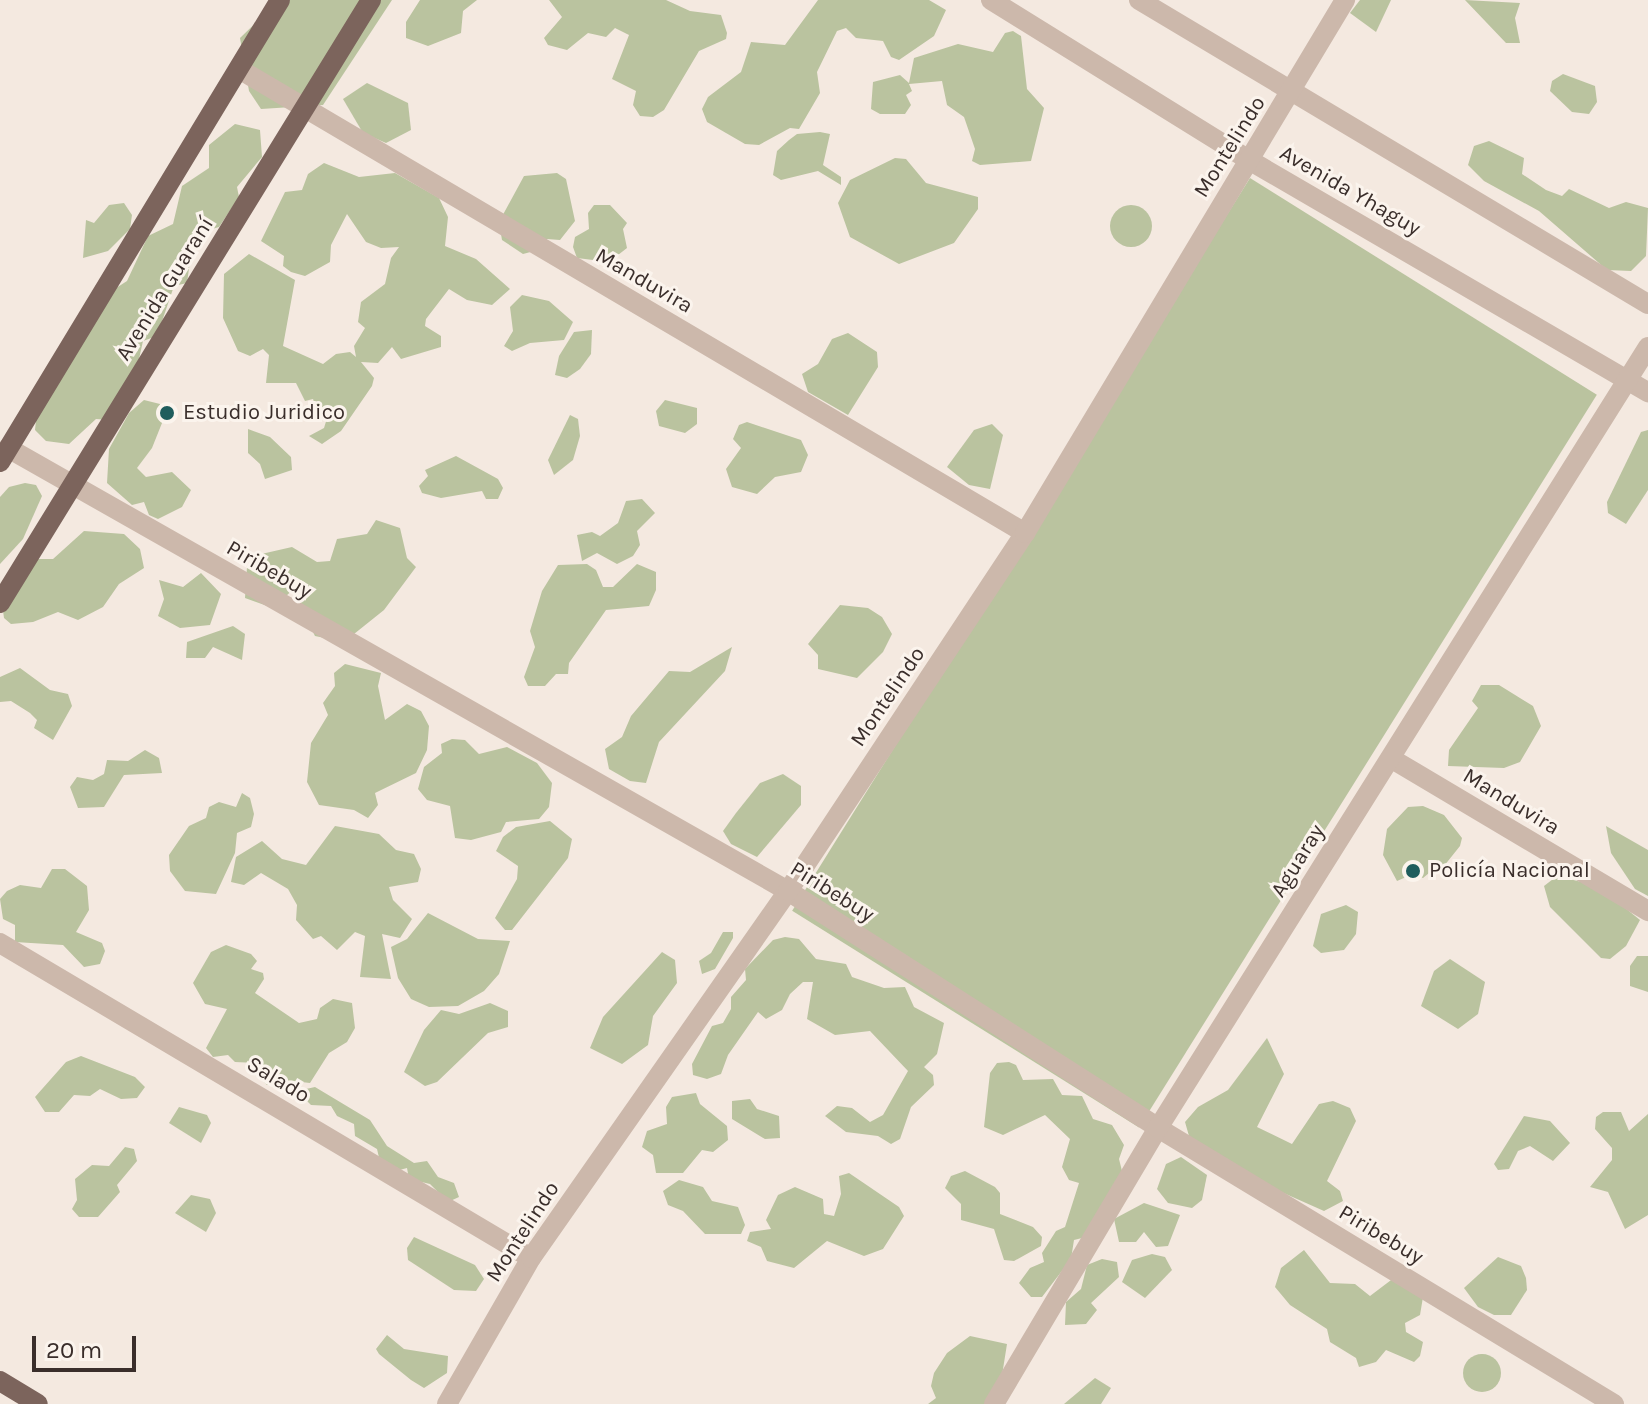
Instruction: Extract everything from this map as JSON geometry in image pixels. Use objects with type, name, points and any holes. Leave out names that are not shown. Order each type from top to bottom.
[{"type":"main road","points":[[4,455],[280,0]]},
{"type":"main road","name":"Avenida Guaraní","points":[[0,603],[371,0]]},
{"type":"main road","points":[[0,1381],[38,1404]]},
{"type":"street","name":"Avenida Yhaguy","points":[[991,0],[1249,160],[1648,392]]},
{"type":"street","points":[[1139,0],[1648,304]]},
{"type":"street","name":"Montelindo","points":[[447,1404],[531,1258],[788,891],[1025,533],[1345,0]]},
{"type":"street","name":"Manduvira","points":[[239,69],[1025,533]]},
{"type":"street","name":"Aguaray","points":[[994,1404],[1158,1128],[1648,347]]},
{"type":"street","name":"Piribebuy","points":[[4,455],[72,486],[788,891],[1158,1128],[1614,1404]]},
{"type":"street","name":"Manduvira","points":[[1392,759],[1648,911]]},
{"type":"street","name":"Salado","points":[[0,943],[531,1258]]},
{"type":"green space","points":[[279,0],[392,0],[323,105],[261,109],[249,91],[240,38]]},
{"type":"green space","points":[[420,0],[477,0],[463,11],[461,33],[428,46],[406,38],[406,22]]},
{"type":"green space","points":[[549,0],[666,0],[690,11],[721,15],[726,39],[699,51],[664,110],[653,117],[640,116],[633,105],[636,91],[612,79],[629,35],[615,28],[606,37],[588,33],[567,50],[548,45],[544,38],[562,17]]},
{"type":"green space","points":[[818,0],[929,0],[946,10],[934,36],[899,60],[891,57],[883,41],[856,38],[846,28],[837,31],[817,72],[820,93],[799,129],[790,128],[759,145],[745,144],[707,122],[702,109],[708,97],[741,72],[751,42],[785,45]]},
{"type":"green space","points":[[1360,0],[1391,0],[1376,32],[1350,13]]},
{"type":"green space","points":[[1465,0],[1520,3],[1515,18],[1520,43],[1506,43]]},
{"type":"green space","points":[[1013,31],[1021,36],[1027,89],[1044,108],[1031,161],[980,165],[972,161],[975,149],[964,117],[947,105],[942,81],[909,84],[912,91],[906,95],[911,105],[905,114],[880,114],[871,109],[873,82],[900,75],[909,83],[914,58],[958,44],[993,52],[1005,33]]},
{"type":"green space","points":[[1563,74],[1595,86],[1597,102],[1589,114],[1572,112],[1550,91],[1552,81]]},
{"type":"green space","points":[[367,83],[408,103],[411,130],[386,143],[363,133],[343,99]]},
{"type":"green space","points":[[235,124],[260,130],[262,157],[237,187],[239,197],[219,227],[205,231],[192,247],[187,283],[174,286],[157,336],[143,341],[137,368],[130,373],[133,380],[110,420],[96,419],[69,444],[46,441],[35,430],[40,382],[110,292],[127,281],[148,236],[173,224],[182,186],[209,168],[209,145]]},
{"type":"green space","points":[[797,134],[830,134],[823,165],[841,177],[841,185],[818,171],[781,180],[773,175],[777,151],[789,140]]},
{"type":"green space","points":[[1489,141],[1524,158],[1522,174],[1546,190],[1562,196],[1569,189],[1609,208],[1626,202],[1648,208],[1646,256],[1631,271],[1607,270],[1539,211],[1484,181],[1468,165],[1474,146]]},
{"type":"green space","points":[[895,158],[906,159],[926,183],[978,197],[978,209],[954,243],[899,264],[850,237],[838,203],[850,180]]},
{"type":"green space","points":[[324,163],[359,177],[395,173],[439,198],[448,217],[445,246],[476,259],[510,289],[492,305],[467,300],[449,289],[426,319],[425,326],[441,336],[441,347],[401,359],[392,347],[378,363],[361,362],[374,378],[372,386],[341,431],[322,444],[309,436],[324,428],[328,415],[317,411],[313,399],[305,401],[296,383],[266,383],[269,355],[263,349],[250,356],[238,351],[223,318],[224,274],[249,254],[295,280],[283,346],[323,364],[336,354],[350,352],[356,357],[354,346],[365,328],[358,322],[361,302],[385,284],[391,258],[399,247],[381,248],[366,242],[347,214],[331,245],[330,262],[305,276],[283,266],[284,256],[261,241],[285,192],[302,190],[308,174]]},
{"type":"green space","points":[[557,173],[566,179],[575,221],[560,240],[547,239],[538,250],[523,254],[502,240],[499,222],[524,176]]},
{"type":"green space","points":[[1250,178],[1597,395],[1139,1127],[792,911]]},
{"type":"green space","points":[[124,203],[132,215],[130,229],[108,251],[83,258],[86,220],[94,223],[109,205]]},
{"type":"green space","points":[[594,205],[610,205],[627,223],[623,229],[627,248],[609,262],[577,258],[573,247],[575,237],[589,229],[588,213]]},
{"type":"green space","points":[[1131,205],[1146,211],[1152,226],[1146,241],[1131,247],[1116,241],[1110,226],[1116,211]]},
{"type":"green space","points":[[522,295],[549,301],[573,322],[564,340],[530,343],[512,351],[504,346],[513,331],[510,307]]},
{"type":"green space","points":[[592,330],[591,354],[580,369],[567,378],[555,375],[559,356],[574,332]]},
{"type":"green space","points":[[848,333],[877,352],[878,367],[848,415],[808,392],[802,374],[818,364],[832,339]]},
{"type":"green space","points":[[144,400],[160,404],[164,418],[152,448],[137,468],[146,477],[172,472],[191,490],[182,507],[158,519],[149,515],[144,502],[132,505],[107,483],[109,449],[129,413]]},
{"type":"green space","points":[[665,400],[697,408],[697,424],[685,433],[659,426],[656,411]]},
{"type":"green space","points":[[570,415],[578,419],[580,436],[573,460],[554,475],[548,460]]},
{"type":"green space","points":[[747,422],[801,440],[808,455],[801,472],[775,477],[757,494],[732,487],[726,469],[741,448],[733,439],[739,425]]},
{"type":"green space","points":[[992,424],[1003,435],[990,489],[969,485],[947,467],[974,430]]},
{"type":"green space","points":[[248,429],[270,437],[291,457],[292,470],[265,479],[260,464],[248,453]]},
{"type":"green space","points":[[1648,430],[1648,490],[1626,524],[1608,513],[1607,502],[1641,432]]},
{"type":"green space","points":[[456,456],[498,479],[503,488],[498,499],[486,499],[482,491],[441,498],[422,493],[419,486],[428,476],[425,470]]},
{"type":"green space","points":[[25,483],[36,485],[42,496],[23,539],[0,564],[0,497],[9,487]]},
{"type":"green space","points":[[642,499],[655,513],[637,531],[640,545],[633,556],[617,564],[597,553],[582,561],[577,535],[592,532],[600,536],[618,523],[626,501]]},
{"type":"green space","points":[[376,520],[400,528],[407,558],[416,567],[384,610],[344,642],[315,636],[298,602],[307,585],[298,585],[273,608],[245,598],[247,567],[257,555],[292,547],[317,562],[330,561],[337,539],[367,534]]},
{"type":"green space","points":[[84,531],[124,534],[140,549],[144,568],[119,584],[103,607],[78,620],[58,612],[33,622],[11,624],[4,618],[0,589],[21,559],[53,559]]},
{"type":"green space","points":[[587,564],[596,570],[603,587],[613,587],[637,564],[656,572],[656,590],[649,606],[606,610],[569,663],[568,674],[556,674],[545,686],[528,686],[524,677],[535,647],[530,631],[542,591],[558,565]]},
{"type":"green space","points":[[201,573],[221,594],[210,625],[180,628],[158,616],[164,599],[159,580],[183,587]]},
{"type":"green space","points":[[840,605],[868,608],[882,617],[892,634],[883,652],[857,678],[818,669],[818,655],[808,644]]},
{"type":"green space","points":[[233,626],[245,634],[242,660],[213,647],[205,658],[186,658],[187,642]]},
{"type":"green space","points":[[732,647],[725,671],[659,742],[646,783],[630,781],[609,769],[605,749],[622,737],[631,716],[669,671],[690,672]]},
{"type":"green space","points":[[345,664],[381,673],[378,686],[385,720],[407,704],[421,711],[429,726],[427,750],[416,773],[375,793],[378,805],[368,818],[354,810],[319,805],[307,782],[311,743],[328,715],[323,703],[335,686],[334,673]]},
{"type":"green space","points":[[20,668],[50,690],[68,694],[72,706],[53,740],[34,728],[37,720],[30,713],[11,701],[0,702],[0,677]]},
{"type":"green space","points":[[1481,685],[1499,685],[1533,706],[1541,726],[1520,762],[1504,768],[1448,766],[1449,750],[1478,708],[1472,701]]},
{"type":"green space","points":[[452,739],[465,740],[479,754],[507,747],[537,763],[552,783],[549,807],[539,819],[506,822],[501,832],[471,840],[455,838],[450,806],[427,800],[418,789],[424,767],[442,753],[441,744]]},
{"type":"green space","points":[[145,750],[159,758],[162,773],[124,775],[104,807],[78,808],[70,787],[77,777],[93,780],[104,774],[107,760],[128,761]]},
{"type":"green space","points":[[783,774],[801,786],[801,805],[757,857],[731,844],[723,831],[736,813],[760,783]]},
{"type":"green space","points":[[242,793],[250,798],[254,814],[251,827],[237,833],[235,853],[216,894],[185,891],[170,871],[169,855],[189,826],[206,818],[209,807],[219,802],[236,807]]},
{"type":"green space","points":[[1423,806],[1444,815],[1462,838],[1460,846],[1440,871],[1435,868],[1423,878],[1413,874],[1397,881],[1383,855],[1387,829],[1408,807]]},
{"type":"green space","points":[[550,821],[572,839],[568,858],[512,930],[505,930],[495,918],[517,879],[518,866],[496,851],[503,837],[516,827]]},
{"type":"green space","points":[[335,826],[379,834],[396,850],[414,854],[421,869],[418,882],[389,887],[393,900],[412,919],[400,938],[382,934],[391,979],[360,977],[365,936],[355,932],[337,950],[321,936],[313,939],[296,920],[297,905],[288,889],[261,873],[244,885],[231,882],[236,857],[262,841],[282,859],[306,865]]},
{"type":"green space","points":[[1606,826],[1648,850],[1648,896],[1635,889],[1611,853]]},
{"type":"green space","points":[[52,869],[65,869],[87,886],[89,910],[76,932],[102,943],[105,951],[100,964],[84,967],[63,945],[15,942],[15,925],[3,919],[0,899],[7,891],[20,885],[41,888]]},
{"type":"green space","points":[[1557,876],[1598,886],[1640,920],[1626,946],[1610,959],[1601,958],[1550,907],[1544,886]]},
{"type":"green space","points":[[1346,905],[1358,912],[1356,934],[1344,950],[1321,953],[1313,946],[1321,914]]},
{"type":"green space","points":[[428,913],[478,939],[510,941],[499,974],[484,991],[458,1006],[429,1007],[411,999],[398,978],[391,947],[407,939]]},
{"type":"green space","points":[[723,932],[733,932],[733,938],[715,969],[702,974],[699,961],[711,953]]},
{"type":"green space","points":[[785,937],[799,939],[816,959],[846,964],[852,977],[884,988],[905,987],[914,1007],[944,1023],[937,1054],[924,1067],[933,1075],[934,1085],[911,1107],[900,1139],[891,1144],[878,1136],[846,1132],[825,1116],[837,1106],[852,1108],[870,1122],[883,1115],[908,1071],[870,1031],[835,1035],[807,1019],[813,982],[803,982],[790,994],[782,1010],[766,1019],[758,1012],[728,1055],[721,1074],[707,1079],[693,1075],[692,1064],[712,1026],[723,1023],[731,1009],[731,997],[746,980],[745,969],[773,940]]},
{"type":"green space","points":[[226,945],[251,954],[257,961],[251,969],[263,973],[264,979],[255,993],[299,1023],[317,1019],[320,1008],[333,999],[352,1003],[355,1028],[347,1042],[329,1053],[310,1083],[284,1080],[267,1085],[257,1076],[257,1063],[235,1062],[228,1055],[213,1057],[206,1048],[227,1009],[205,1004],[193,983],[211,952]]},
{"type":"green space","points":[[662,952],[675,960],[677,983],[653,1016],[648,1045],[622,1064],[590,1048],[603,1017]]},
{"type":"green space","points":[[1637,956],[1648,956],[1648,992],[1630,986],[1630,966]]},
{"type":"green space","points":[[1450,959],[1485,982],[1478,1014],[1458,1029],[1421,1006],[1434,971]]},
{"type":"green space","points":[[490,1003],[508,1011],[508,1027],[488,1033],[437,1082],[425,1086],[404,1072],[424,1030],[441,1010],[459,1014]]},
{"type":"green space","points":[[1267,1038],[1284,1074],[1257,1127],[1292,1144],[1319,1104],[1333,1101],[1350,1108],[1356,1121],[1327,1181],[1340,1191],[1343,1201],[1324,1211],[1268,1186],[1189,1136],[1185,1122],[1198,1107],[1228,1090]]},
{"type":"green space","points":[[81,1056],[135,1077],[145,1087],[137,1098],[121,1099],[100,1089],[90,1096],[74,1095],[59,1112],[45,1112],[35,1097],[66,1062]]},
{"type":"green space","points":[[997,1063],[1016,1065],[1023,1080],[1053,1079],[1062,1095],[1082,1096],[1093,1119],[1112,1125],[1124,1145],[1119,1159],[1123,1175],[1082,1238],[1074,1240],[1071,1259],[1042,1297],[1031,1297],[1019,1283],[1030,1268],[1044,1262],[1042,1253],[1056,1231],[1065,1227],[1079,1183],[1069,1180],[1062,1167],[1070,1139],[1045,1115],[1003,1135],[984,1127],[990,1073]]},
{"type":"green space","points":[[315,1087],[370,1120],[387,1146],[414,1163],[427,1161],[438,1177],[454,1183],[459,1197],[448,1202],[430,1184],[409,1179],[407,1168],[392,1172],[381,1166],[377,1149],[355,1136],[354,1124],[337,1116],[331,1106],[311,1105],[303,1097],[306,1089]]},
{"type":"green space","points":[[696,1093],[700,1104],[727,1126],[728,1140],[713,1152],[702,1150],[683,1173],[656,1173],[653,1155],[642,1147],[647,1131],[667,1124],[666,1107],[672,1097]]},
{"type":"green space","points":[[750,1099],[757,1109],[779,1116],[780,1138],[765,1139],[732,1119],[732,1101]]},
{"type":"green space","points":[[179,1107],[207,1115],[211,1123],[201,1143],[169,1123]]},
{"type":"green space","points":[[1603,1112],[1621,1112],[1629,1131],[1648,1114],[1648,1215],[1625,1229],[1608,1192],[1590,1187],[1612,1160],[1612,1148],[1595,1129],[1596,1117]]},
{"type":"green space","points":[[1524,1116],[1550,1121],[1570,1143],[1553,1161],[1530,1146],[1518,1151],[1509,1169],[1498,1170],[1494,1164]]},
{"type":"green space","points":[[125,1147],[134,1149],[137,1161],[117,1185],[120,1192],[98,1217],[79,1217],[72,1209],[77,1200],[75,1179],[92,1165],[109,1166]]},
{"type":"green space","points":[[1181,1157],[1207,1175],[1202,1200],[1192,1208],[1168,1203],[1157,1189],[1166,1164]]},
{"type":"green space","points":[[965,1171],[995,1187],[1000,1193],[1000,1214],[1033,1227],[1042,1237],[1041,1246],[1014,1261],[1004,1260],[994,1229],[961,1220],[961,1204],[945,1188],[951,1176]]},
{"type":"green space","points":[[849,1173],[899,1207],[904,1216],[883,1249],[864,1256],[827,1241],[794,1268],[767,1261],[761,1247],[747,1241],[750,1232],[771,1229],[766,1220],[778,1195],[795,1187],[823,1199],[824,1214],[834,1216],[841,1194],[839,1176]]},
{"type":"green space","points":[[679,1180],[703,1187],[712,1201],[738,1207],[745,1225],[741,1234],[705,1234],[683,1211],[668,1205],[663,1191]]},
{"type":"green space","points":[[191,1195],[210,1199],[216,1213],[206,1232],[175,1213]]},
{"type":"green space","points":[[1144,1203],[1180,1215],[1168,1246],[1156,1247],[1144,1232],[1136,1242],[1119,1242],[1114,1219]]},
{"type":"green space","points":[[414,1237],[475,1265],[484,1279],[476,1291],[454,1290],[408,1260],[407,1248]]},
{"type":"green space","points":[[1304,1250],[1330,1283],[1355,1284],[1370,1296],[1403,1271],[1423,1297],[1420,1315],[1405,1323],[1406,1332],[1423,1342],[1420,1356],[1414,1362],[1386,1350],[1376,1362],[1359,1367],[1356,1358],[1330,1342],[1327,1329],[1290,1305],[1275,1287],[1281,1268]]},
{"type":"green space","points":[[1152,1254],[1165,1257],[1172,1270],[1145,1298],[1122,1282],[1132,1260]]},
{"type":"green space","points":[[1498,1257],[1521,1266],[1526,1278],[1527,1290],[1511,1315],[1494,1315],[1478,1307],[1464,1288]]},
{"type":"green space","points":[[1102,1259],[1117,1262],[1119,1277],[1091,1303],[1097,1310],[1086,1324],[1065,1325],[1066,1302],[1081,1289],[1087,1265]]},
{"type":"green space","points":[[387,1335],[404,1349],[448,1356],[447,1373],[424,1388],[411,1380],[376,1349]]},
{"type":"green space","points":[[970,1336],[1007,1344],[1000,1388],[989,1404],[928,1404],[936,1398],[931,1386],[934,1373],[947,1353]]},
{"type":"green space","points":[[1482,1354],[1495,1360],[1501,1373],[1495,1386],[1482,1392],[1469,1386],[1463,1373],[1469,1360]]},
{"type":"green space","points":[[1095,1378],[1111,1388],[1101,1404],[1064,1404]]},
{"type":"place","name":"Estudio Juridico","points":[[167,413]]},
{"type":"place","name":"Policía Nacional","points":[[1413,871]]}]
